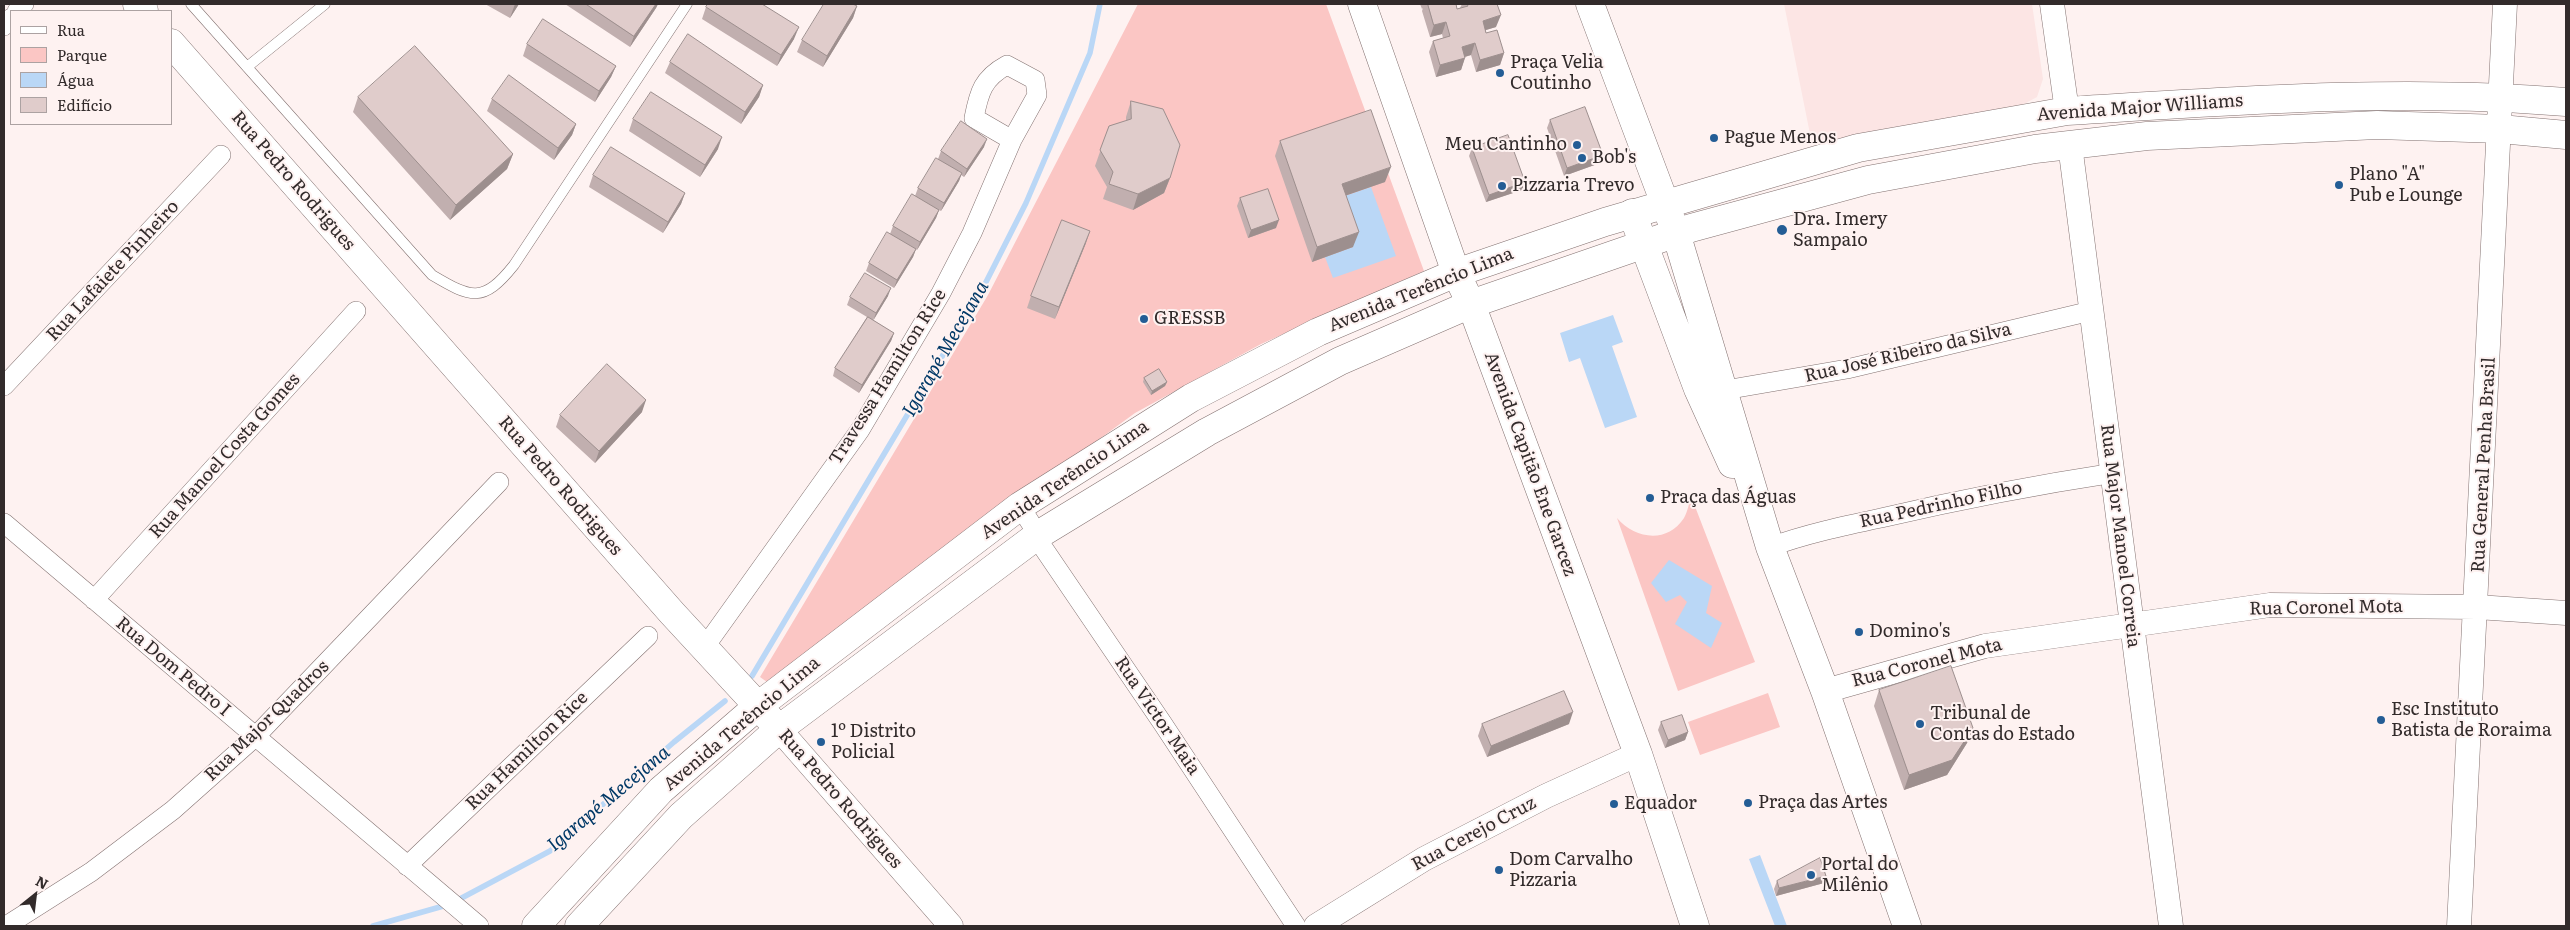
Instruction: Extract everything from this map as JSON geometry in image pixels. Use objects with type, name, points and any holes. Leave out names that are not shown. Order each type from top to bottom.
[{"type":"main road","name":"Avenida Capitão Ene Garcez","points":[[1362,4],[1456,273],[1471,304],[1638,754],[1695,926]]},
{"type":"main road","points":[[1590,4],[1676,233],[1725,390],[1770,547]]},
{"type":"main road","name":"Rua Pedro Rodrigues","points":[[172,44],[708,652],[779,729]]},
{"type":"main road","name":"Avenida Major Williams","points":[[1665,203],[1858,148],[2067,111],[2281,98],[2502,97],[2566,102]]},
{"type":"main road","name":"Avenida Major Williams","points":[[1676,233],[1868,180],[2035,149],[2147,136],[2274,128],[2377,125],[2500,129],[2566,135]]},
{"type":"main road","name":"Avenida Terêncio Lima","points":[[536,926],[661,790],[756,703],[1020,506],[1191,398],[1318,332],[1456,273],[1665,203]]},
{"type":"main road","points":[[1632,213],[1698,390],[1770,547],[1825,690],[1907,926]]},
{"type":"main road","name":"Avenida Terêncio Lima","points":[[579,926],[681,816],[779,729],[1038,535],[1207,432],[1340,361],[1471,304],[1676,233]]},
{"type":"street","points":[[2052,4],[2067,111]]},
{"type":"street","name":"Rua General Penha Brasil","points":[[2459,926],[2477,607],[2505,4]]},
{"type":"street","name":"Travessa Hamilton Rice","points":[[708,652],[860,430],[946,284],[972,233],[1012,140]]},
{"type":"street","name":"Rua Major Manoel Correia","points":[[2070,145],[2114,473],[2131,624],[2171,926]]},
{"type":"street","name":"Rua Lafaiete Pinheiro","points":[[4,386],[221,155]]},
{"type":"street","name":"Rua Manoel Costa Gomes","points":[[94,600],[356,311]]},
{"type":"street","name":"Rua José Ribeiro da Silva","points":[[1725,390],[1847,369],[2091,311]]},
{"type":"street","name":"Rua Pedrinho Filho","points":[[1770,547],[1799,536],[1914,510],[2028,486],[2114,473]]},
{"type":"street","name":"Rua Major Quadros","points":[[6,926],[91,872],[173,810],[255,737],[499,482]]},
{"type":"street","name":"Rua Victor Maia","points":[[1020,506],[1038,535],[1042,546],[1163,724],[1296,926]]},
{"type":"street","name":"Rua Dom Pedro I","points":[[4,524],[475,923]]},
{"type":"street","name":"Rua Coronel Mota","points":[[1825,690],[1985,646],[2270,605],[2477,607],[2566,613]]},
{"type":"street","name":"Rua Hamilton Rice","points":[[407,866],[648,636]]},
{"type":"street","name":"Rua Pedro Rodrigues","points":[[779,729],[951,926]]},
{"type":"street","name":"Rua Cerejo Cruz","points":[[1316,926],[1424,859],[1546,796],[1638,754]]},
{"type":"lane","points":[[191,4],[432,274],[463,293],[484,292],[499,284],[514,265],[687,4]]},
{"type":"lane","points":[[247,67],[325,4]]},
{"type":"shaded area","points":[[1784,4],[2032,4],[2043,79],[2037,97],[2022,105],[1812,144]]},
{"type":"green space","name":"GRESSB","points":[[1138,4],[1326,4],[1424,271],[1261,344],[1135,413],[767,682],[760,677],[988,295]]},
{"type":"green space","points":[[1691,496],[1755,662],[1678,691],[1617,518],[1633,531],[1651,536],[1660,535],[1669,532],[1684,518]]},
{"type":"green space","points":[[1768,693],[1780,727],[1700,755],[1688,722]]},
{"type":"water","points":[[1371,187],[1396,256],[1333,278],[1325,257],[1353,247],[1336,199]]},
{"type":"water","points":[[1613,315],[1623,342],[1612,346],[1637,417],[1605,428],[1580,358],[1569,362],[1560,333]]},
{"type":"water","points":[[1669,560],[1712,586],[1706,613],[1722,623],[1711,648],[1675,624],[1687,602],[1680,595],[1666,602],[1651,583]]},
{"type":"water","points":[[1760,855],[1787,926],[1775,926],[1749,859]]},
{"type":"building","points":[[586,4],[656,4],[634,36]]},
{"type":"building","points":[[708,4],[762,4],[799,27],[781,55],[706,7]]},
{"type":"building","points":[[824,4],[853,4],[857,6],[827,56],[802,40]]},
{"type":"building","points":[[1428,4],[1456,4],[1457,9],[1468,6],[1467,4],[1497,4],[1501,15],[1483,21],[1486,33],[1497,30],[1504,53],[1480,60],[1475,43],[1462,47],[1465,58],[1440,65],[1433,41],[1450,36],[1446,22],[1434,25]]},
{"type":"building","points":[[543,19],[616,66],[599,91],[527,44]]},
{"type":"building","points":[[688,34],[763,85],[745,112],[670,62]]},
{"type":"building","points":[[415,46],[513,154],[456,205],[358,97]]},
{"type":"building","points":[[509,75],[576,124],[558,148],[492,99]]},
{"type":"building","points":[[651,92],[722,137],[705,165],[633,119]]},
{"type":"building","points":[[1131,101],[1163,109],[1180,145],[1170,178],[1138,194],[1109,184],[1113,172],[1100,150],[1109,126],[1131,119]]},
{"type":"building","points":[[1585,107],[1603,155],[1567,168],[1550,120]]},
{"type":"building","points":[[1371,110],[1391,167],[1342,184],[1359,232],[1317,247],[1280,141]]},
{"type":"building","points":[[961,121],[987,139],[967,169],[941,151]]},
{"type":"building","points":[[1508,135],[1525,182],[1489,195],[1472,148]]},
{"type":"building","points":[[611,147],[685,193],[668,222],[593,175]]},
{"type":"building","points":[[936,158],[962,173],[944,203],[918,188]]},
{"type":"building","points":[[1268,189],[1279,220],[1251,230],[1240,198]]},
{"type":"building","points":[[912,194],[939,210],[920,242],[893,226]]},
{"type":"building","points":[[1062,220],[1090,231],[1059,307],[1031,296]]},
{"type":"building","points":[[887,232],[916,249],[897,280],[869,263]]},
{"type":"building","points":[[865,273],[891,288],[876,313],[850,297]]},
{"type":"building","points":[[868,317],[894,333],[862,385],[835,368]]},
{"type":"building","points":[[607,364],[646,400],[599,451],[560,415]]},
{"type":"building","points":[[1159,369],[1167,382],[1152,391],[1144,378]]},
{"type":"building","name":"Tribunal de Contas do Estado","points":[[1951,666],[1973,728],[1952,760],[1909,775],[1879,690]]},
{"type":"building","points":[[1564,691],[1573,712],[1491,746],[1482,724]]},
{"type":"building","points":[[1682,715],[1688,732],[1668,740],[1661,722]]},
{"type":"building","points":[[1820,858],[1826,876],[1779,888],[1777,881]]},
{"type":"waterway","name":"Igarapé Mecejana","points":[[752,676],[984,286],[1026,203],[1090,53],[1100,4]]},
{"type":"waterway","name":"Igarapé Mecejana","points":[[456,901],[550,851],[674,742],[725,701]]},
{"type":"waterway","name":"Igarapé Mecejana","points":[[373,926],[447,905]]},
{"type":"place","name":"Praça Velia Coutinho","points":[[1500,73]]},
{"type":"place","name":"Pague Menos","points":[[1714,138]]},
{"type":"place","name":"Meu Cantinho","points":[[1577,145]]},
{"type":"place","name":"Bob's","points":[[1582,158]]},
{"type":"place","name":"Plano \"A\" Pub e Lounge","points":[[2339,185]]},
{"type":"place","name":"Pizzaria Trevo","points":[[1502,186]]},
{"type":"place","name":"Dra. Imery Sampaio","points":[[1782,230]]},
{"type":"place","name":"GRESSB","points":[[1144,319]]},
{"type":"place","name":"Praça das Águas","points":[[1650,498]]},
{"type":"place","name":"Domino's","points":[[1859,632]]},
{"type":"place","name":"Esc Instituto Batista de Roraima","points":[[2381,720]]},
{"type":"place","name":"Tribunal de Contas do Estado","points":[[1920,724]]},
{"type":"place","name":"1º Distrito Policial","points":[[821,742]]},
{"type":"place","name":"Praça das Artes","points":[[1748,803]]},
{"type":"place","name":"Equador","points":[[1614,804]]},
{"type":"place","name":"Dom Carvalho Pizzaria","points":[[1499,870]]},
{"type":"place","name":"Portal do Milênio","points":[[1811,875]]}]
